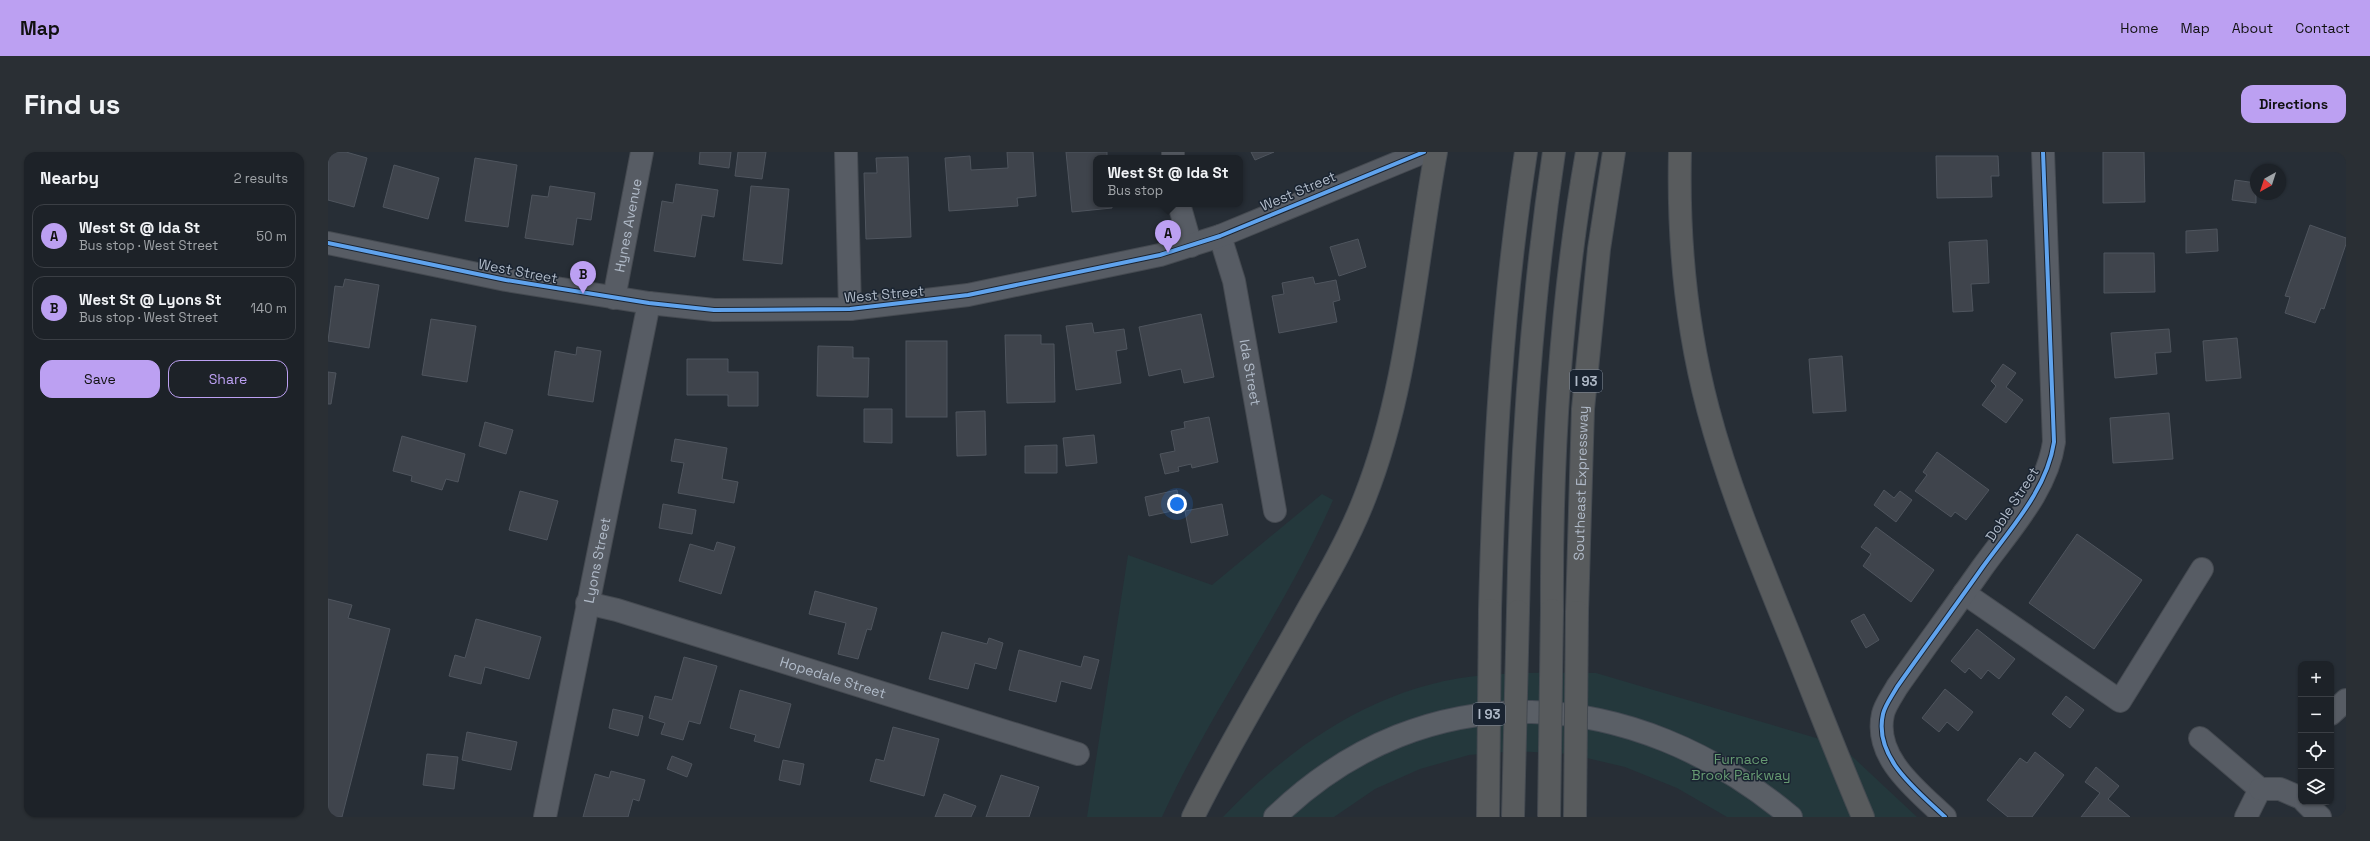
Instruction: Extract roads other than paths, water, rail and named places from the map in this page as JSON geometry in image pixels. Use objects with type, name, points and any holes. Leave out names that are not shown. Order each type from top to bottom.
[{"type":"highway","points":[[1193,817],[1331,570],[1367,493],[1382,449],[1398,384],[1426,205],[1436,152]]},
{"type":"highway","name":"I 93","points":[[1488,817],[1493,473],[1505,308],[1526,152]]},
{"type":"highway","name":"I 93","points":[[1513,817],[1521,474],[1528,363],[1548,188],[1554,152]]},
{"type":"highway","name":"Southeast Expressway","points":[[1574,817],[1577,612],[1583,409],[1599,249],[1614,152]]},
{"type":"highway","points":[[1680,152],[1679,192],[1683,254],[1695,346],[1708,408],[1725,468],[1747,529],[1863,817]]},
{"type":"highway","name":"I 93","points":[[1549,817],[1552,610],[1551,516],[1556,406],[1571,245],[1586,155]]},
{"type":"main road","points":[[1275,817],[1311,785],[1332,770],[1381,743],[1421,728],[1461,716],[1517,712],[1575,715],[1607,721],[1666,740],[1694,753],[1748,784],[1791,817]]},
{"type":"street","name":"Hynes Avenue","points":[[614,298],[642,152]]},
{"type":"street","points":[[846,152],[850,309]]},
{"type":"street","name":"West Street","points":[[328,243],[506,280],[649,303],[714,310],[850,309],[927,301],[1003,288],[1123,264],[1191,246],[1220,236],[1424,152]]},
{"type":"street","name":"Doble Street","points":[[1945,817],[1896,766],[1888,753],[1883,739],[1881,726],[1883,713],[1889,701],[2027,505],[2046,473],[2052,458],[2054,442],[2043,152]]},
{"type":"street","points":[[1180,207],[1191,246]]},
{"type":"street","name":"Ida Street","points":[[1220,236],[1234,281],[1275,511]]},
{"type":"street","name":"Lyons Street","points":[[546,817],[587,602],[649,303]]},
{"type":"street","points":[[1964,594],[2120,701],[2202,569]]},
{"type":"street","name":"Hopedale Street","points":[[587,602],[617,610],[1078,754]]},
{"type":"street","points":[[2334,711],[2346,700]]},
{"type":"street","points":[[2200,738],[2260,789],[2280,789],[2298,797]]},
{"type":"street","points":[[2246,817],[2260,789]]},
{"type":"street","points":[[2308,805],[2320,817]]},
{"type":"place","name":"West St @ Ida St","points":[[1168,253]]},
{"type":"place","name":"West St @ Lyons St","points":[[583,294]]},
{"type":"park label","name":"Furnace Brook Parkway","points":[[1741,768]]}]
